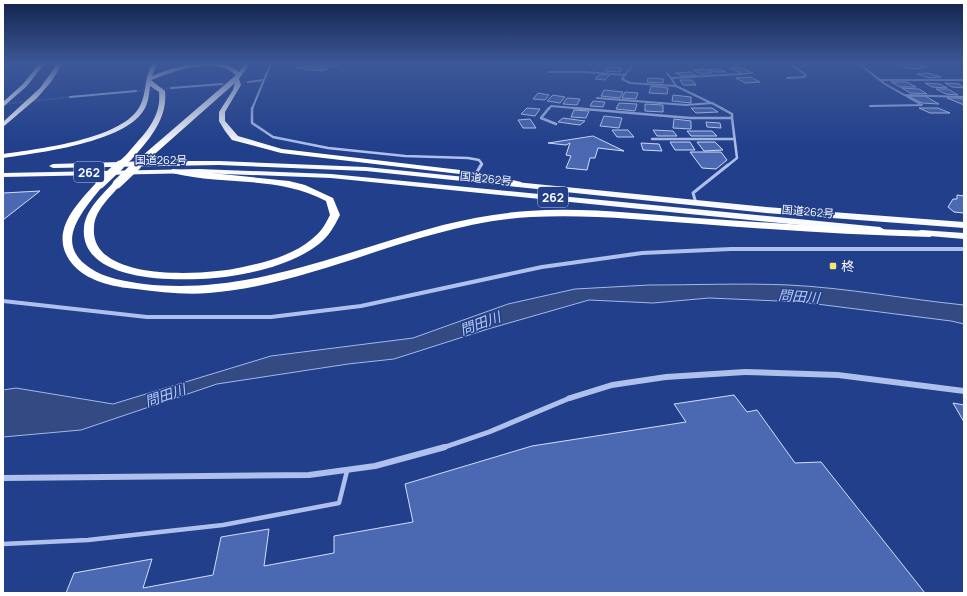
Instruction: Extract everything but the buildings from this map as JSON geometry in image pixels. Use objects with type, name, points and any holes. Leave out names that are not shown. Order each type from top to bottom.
[{"type":"highway","points":[[3,105],[19,91]]},
{"type":"highway","points":[[3,125],[35,98],[41,91]]},
{"type":"highway","points":[[3,156],[72,143],[125,124],[138,114],[143,105],[147,91]]},
{"type":"highway","points":[[162,91],[165,101],[158,118],[146,138],[128,158],[100,184],[78,210],[68,227],[67,240],[70,255],[83,269],[109,281],[142,288],[197,290],[262,282],[446,227],[529,214],[579,214],[821,231],[930,234]]},
{"type":"highway","points":[[175,171],[217,177],[260,179],[314,190],[330,200],[335,215],[325,233],[311,245],[282,260],[242,271],[198,276],[152,274],[126,269],[104,259],[97,252],[90,241],[89,228],[93,214],[101,201],[144,158],[222,91]]},
{"type":"highway","points":[[235,91],[222,112],[222,121],[227,130],[235,138],[281,151],[475,176],[518,184]]},
{"type":"highway","name":"国道262号","points":[[3,168],[100,164],[219,163],[475,176]]},
{"type":"highway","name":"国道262号","points":[[3,176],[175,171],[264,172],[397,181],[741,217],[964,236]]},
{"type":"highway","name":"国道262号","points":[[518,184],[696,203],[964,225]]},
{"type":"street","points":[[260,91],[251,112],[252,123],[272,137],[328,148],[404,156],[468,158],[479,160],[482,164],[475,176]]},
{"type":"street","points":[[686,91],[732,114],[737,158],[692,193],[696,203]]},
{"type":"street","points":[[870,106],[922,105],[898,91]]},
{"type":"street","points":[[70,97],[136,92]]},
{"type":"street","points":[[904,95],[964,97]]},
{"type":"street","points":[[597,98],[686,104],[712,103]]},
{"type":"street","points":[[556,124],[541,118],[551,106],[690,118],[732,118]]},
{"type":"street","points":[[652,139],[734,139]]},
{"type":"street","points":[[3,301],[147,317],[271,317],[361,306],[542,267],[642,253],[754,249],[964,249]]},
{"type":"street","points":[[3,478],[153,476],[282,477],[347,471],[413,457],[487,432],[570,398],[612,385],[666,377],[745,372],[838,375],[964,391]]},
{"type":"lane","points":[[3,544],[88,540],[223,524],[339,503],[347,471]]},
{"type":"water","name":"問田川","points":[[771,284],[811,286],[855,291],[964,305],[964,324],[951,321],[801,302],[709,298],[653,303],[589,300],[488,329],[394,359],[348,364],[217,384],[81,430],[3,437],[3,390],[16,388],[113,404],[271,356],[413,338],[508,304],[575,289],[649,285]]},
{"type":"tunnel","points":[[3,104],[70,97]]},
{"type":"place","name":"柊","points":[[833,266]]}]
